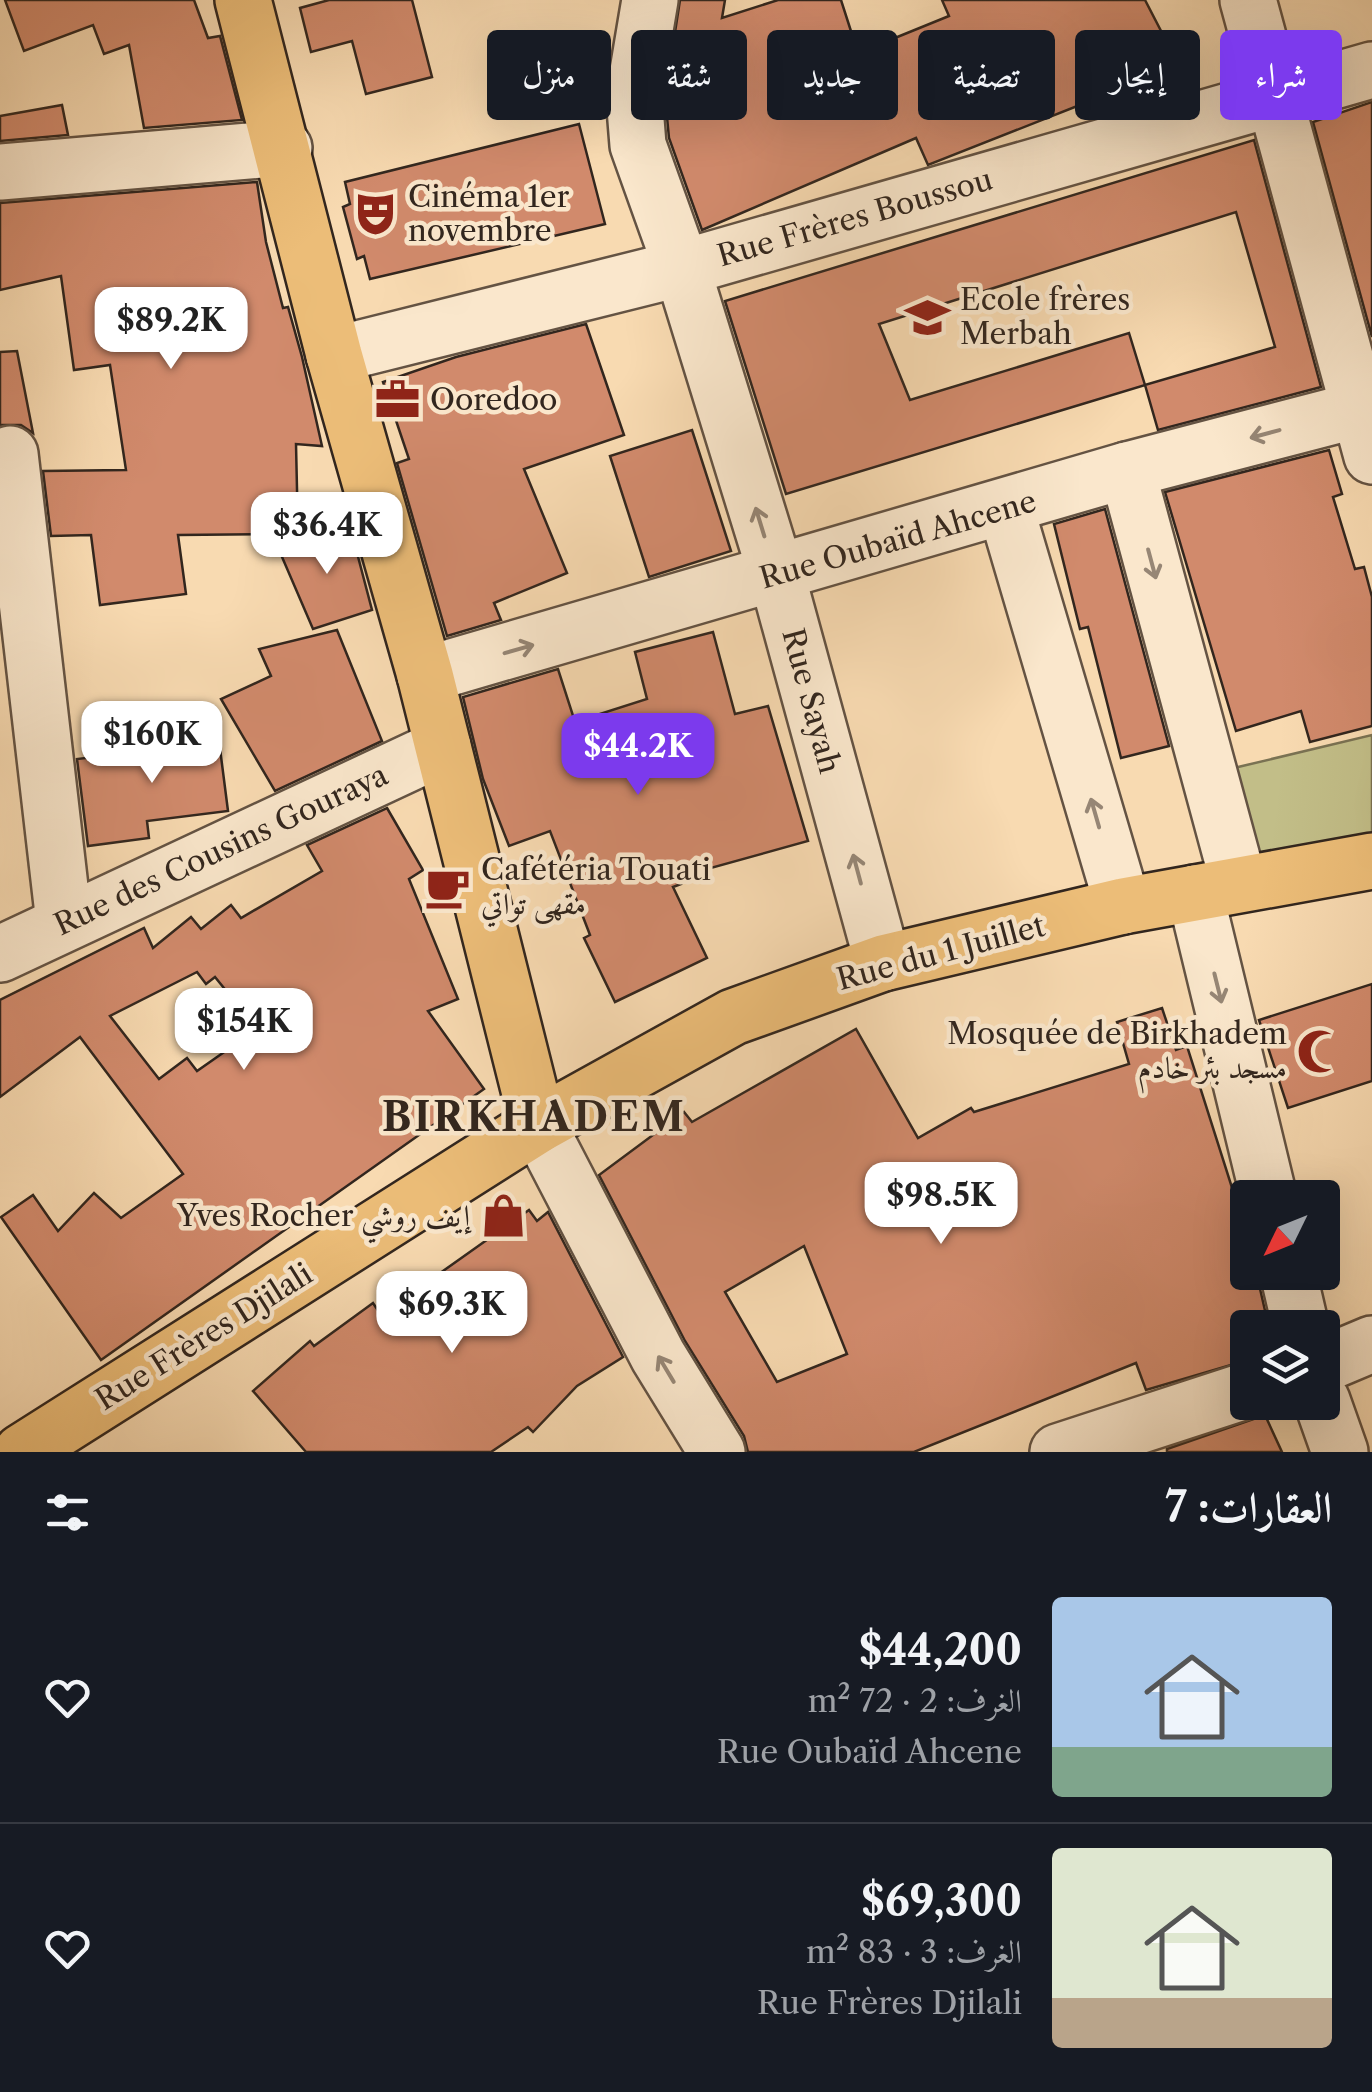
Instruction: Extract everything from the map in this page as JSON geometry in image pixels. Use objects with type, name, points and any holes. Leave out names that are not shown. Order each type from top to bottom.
[{"type":"main road","points":[[243,0],[334,355],[425,675],[538,1125]]},
{"type":"main road","name":"Rue du 1 Juillet","points":[[538,1125],[733,1017],[883,962],[1123,906],[1372,861]]},
{"type":"main road","name":"Rue Frères Djilali","points":[[22,1452],[538,1125]]},
{"type":"street","name":"Rue Sayah","points":[[650,0],[634,95],[638,146],[682,268],[776,576],[883,962]]},
{"type":"street","points":[[1248,0],[1257,30]]},
{"type":"street","name":"Rue Frères Boussou","points":[[1342,79],[1372,70]]},
{"type":"street","name":"Rue Frères Boussou","points":[[334,355],[682,268],[1220,114]]},
{"type":"street","points":[[1284,120],[1368,424]]},
{"type":"street","points":[[0,172],[284,148]]},
{"type":"street","name":"Rue Oubaïd Ahcene","points":[[425,675],[1006,509],[1127,470],[1368,424]]},
{"type":"street","points":[[10,454],[64,922]]},
{"type":"street","points":[[1127,470],[1217,889],[1267,1180]]},
{"type":"street","points":[[1006,509],[1123,906]]},
{"type":"street","name":"Rue des Cousins Gouraya","points":[[0,954],[443,747]]},
{"type":"street","points":[[538,1125],[658,1356],[716,1452]]},
{"type":"street","points":[[1340,1357],[1372,1344]]},
{"type":"street","points":[[1058,1452],[1230,1396]]},
{"type":"street","points":[[1328,1420],[1340,1452]]},
{"type":"shaded area","points":[[1372,735],[1372,843],[1259,870],[1234,768]]},
{"type":"building","points":[[5,0],[194,0],[208,38],[220,36],[242,120],[144,128],[129,45],[104,54],[93,25],[24,51]]},
{"type":"building","points":[[329,0],[412,0],[432,77],[366,94],[352,41],[311,52],[300,8]]},
{"type":"building","points":[[680,0],[725,0],[722,18],[778,0],[841,0],[851,30],[767,30],[767,120],[898,120],[898,37],[949,16],[942,0],[1145,0],[1161,30],[1075,30],[1075,107],[1055,115],[1055,30],[918,30],[918,120],[1042,120],[928,165],[916,138],[702,230],[669,138],[667,120],[747,120],[747,30],[675,30]]},
{"type":"building","points":[[1372,102],[1372,337],[1313,122],[1342,120],[1342,112]]},
{"type":"building","points":[[62,105],[68,135],[0,141],[0,116]]},
{"type":"building","points":[[579,124],[605,224],[370,279],[364,256],[357,259],[343,207],[350,204],[345,182]]},
{"type":"building","points":[[1254,140],[1321,387],[1158,430],[1145,385],[786,494],[725,301]],"holes":[[[1236,212],[1275,347],[1145,385],[1129,333],[910,400],[879,324]]]},
{"type":"building","points":[[257,182],[266,242],[283,308],[288,307],[302,357],[322,446],[296,444],[298,534],[178,535],[186,594],[100,605],[91,535],[51,536],[43,471],[126,470],[110,365],[74,370],[61,276],[0,290],[0,203]]},
{"type":"building","points":[[586,324],[624,435],[524,469],[567,573],[494,603],[501,620],[447,636],[397,463],[409,459],[383,382],[456,357]]},
{"type":"building","points":[[17,351],[33,433],[21,425],[0,425],[0,352]]},
{"type":"building","points":[[692,430],[731,551],[649,577],[610,456]]},
{"type":"building","points":[[1329,450],[1342,494],[1333,497],[1355,569],[1364,567],[1372,597],[1372,726],[1310,742],[1301,711],[1236,731],[1165,492]]},
{"type":"building","points":[[1105,509],[1169,746],[1121,758],[1088,627],[1080,629],[1054,524]]},
{"type":"building","points":[[351,530],[372,610],[313,629],[276,543]]},
{"type":"building","points":[[337,630],[382,741],[275,791],[221,699],[271,676],[259,649]]},
{"type":"building","points":[[713,632],[735,714],[768,706],[808,841],[678,877],[681,884],[673,887],[707,958],[615,1002],[584,938],[590,935],[550,831],[509,846],[483,779],[463,697],[558,669],[575,722],[647,699],[635,652]]},
{"type":"building","points":[[217,725],[228,811],[147,821],[149,838],[88,846],[77,759],[170,748],[168,731]]},
{"type":"building","points":[[387,808],[423,870],[409,879],[458,999],[428,1011],[484,1089],[101,1360],[1,1217],[33,1195],[58,1231],[94,1193],[121,1218],[183,1174],[80,1037],[0,1097],[0,1000],[144,928],[153,948],[191,917],[201,929],[231,905],[241,918],[322,871],[307,845]],"holes":[[[197,972],[206,984],[215,977],[257,1029],[197,1071],[187,1058],[159,1079],[110,1016]]]},
{"type":"building","name":"Mosquée de Birkhadem مسجد بئر خادم","points":[[1372,984],[1372,1081],[1288,1108],[1259,1020]]},
{"type":"building","points":[[1162,1008],[1176,1050],[1187,1046],[1230,1181],[1230,1290],[1260,1290],[1265,1310],[1230,1310],[1230,1365],[1146,1390],[1136,1363],[914,1452],[748,1452],[744,1436],[685,1341],[599,1175],[684,1112],[692,1122],[856,1029],[918,1138],[971,1108],[974,1112],[1129,1064],[1117,1022]],"holes":[[[804,1246],[847,1354],[777,1382],[725,1292]]]},
{"type":"building","points":[[529,1210],[537,1221],[548,1212],[623,1357],[577,1386],[533,1432],[528,1427],[491,1452],[306,1452],[253,1391],[310,1341],[314,1346],[373,1303],[381,1315]]},
{"type":"building","points":[[1251,1420],[1267,1420],[1282,1452],[1167,1452]]},
{"type":"place","name":"Cinéma 1er novembre","points":[[375,214]]},
{"type":"place","name":"Ecole frères Merbah","points":[[927,317]]},
{"type":"place","name":"Ooredoo","points":[[397,400]]},
{"type":"place","name":"Cafétéria Touati مقهى تواتي","points":[[448,887]]},
{"type":"place","name":"Mosquée de Birkhadem مسجد بئر خادم","points":[[1320,1051]]},
{"type":"place","name":"Yves Rocher إيف روشي","points":[[503,1216]]},
{"type":"district","name":"BIRKHADEM","points":[[534,1117]]}]
